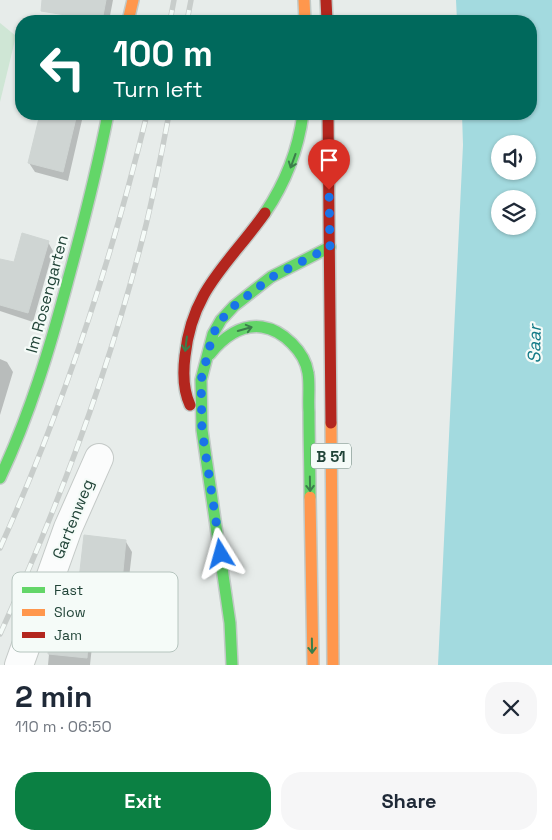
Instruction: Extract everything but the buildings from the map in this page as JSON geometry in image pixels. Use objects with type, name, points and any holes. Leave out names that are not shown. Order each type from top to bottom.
[{"type":"main road","points":[[129,15],[133,0]]},
{"type":"main road","points":[[304,0],[305,15]]},
{"type":"main road","points":[[326,0],[327,15]]},
{"type":"main road","name":"Im Rosengarten","points":[[0,478],[41,375],[82,228],[107,120]]},
{"type":"main road","points":[[202,430],[188,402],[184,384],[184,357],[188,330],[195,308],[209,284],[274,201],[287,178],[301,139],[303,120]]},
{"type":"main road","name":"B 51","points":[[328,120],[333,665]]},
{"type":"main road","points":[[232,665],[230,623],[202,430],[201,380],[213,334],[221,320],[234,306],[272,277],[330,247]]},
{"type":"main road","points":[[207,357],[220,341],[232,332],[249,326],[264,326],[284,336],[298,350],[308,372],[312,665]]},
{"type":"street","name":"Gartenweg","points":[[52,572],[68,528],[99,458]]},
{"type":"street","name":"Gartenweg","points":[[19,665],[24,652]]},
{"type":"green space","points":[[0,23],[15,35],[15,40],[0,102]]},
{"type":"water","name":"Saar","points":[[456,0],[552,0],[552,665],[438,665],[463,145],[462,120],[537,120],[537,15],[457,15]]},
{"type":"railway","points":[[171,15],[174,0]]},
{"type":"railway","points":[[188,15],[191,0]]},
{"type":"railway","points":[[0,548],[44,442],[84,334],[118,225],[145,120]]},
{"type":"railway","points":[[27,572],[82,433],[117,330],[146,225],[168,120]]},
{"type":"railway","points":[[0,634],[12,607]]},
{"type":"traffic: fast","points":[[0,478],[21,430],[54,331],[84,218],[107,120]]},
{"type":"traffic: fast","points":[[265,213],[279,190],[290,166],[302,120]]},
{"type":"traffic: fast","points":[[232,665],[230,623],[202,430],[201,380],[213,334],[221,320],[234,306],[271,277],[330,247]]},
{"type":"traffic: fast","points":[[210,354],[233,333],[254,327],[262,327],[278,333],[298,350],[306,365],[309,378],[310,497]]},
{"type":"traffic: slow","points":[[129,15],[133,0]]},
{"type":"traffic: slow","points":[[304,0],[305,15]]},
{"type":"traffic: slow","points":[[331,423],[333,665]]},
{"type":"traffic: slow","points":[[310,497],[313,665]]},
{"type":"traffic: jam","points":[[326,0],[327,15]]},
{"type":"traffic: jam","points":[[328,120],[331,423]]},
{"type":"traffic: jam","points":[[190,405],[184,381],[184,368],[189,333],[195,313],[214,278],[265,213]]},
{"type":"route","points":[[221,554],[202,430],[201,380],[213,334],[221,320],[234,306],[272,277],[330,247],[329,190]]}]
